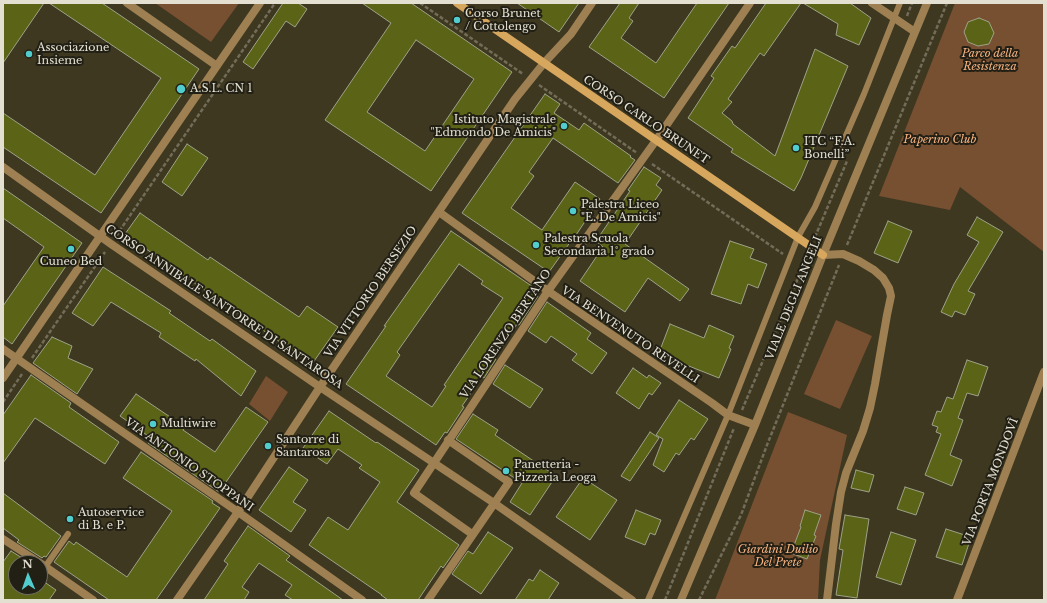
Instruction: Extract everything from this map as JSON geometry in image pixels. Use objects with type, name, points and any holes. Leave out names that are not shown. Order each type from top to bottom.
[{"type":"street","points":[[127,3],[137,6],[217,66]]},
{"type":"street","points":[[3,378],[260,3]]},
{"type":"street","name":"CORSO CARLO BRUNET","points":[[457,3],[823,255]]},
{"type":"street","name":"VIA VITTORIO BERSEZIO","points":[[177,600],[238,512],[320,387],[515,99],[544,63],[571,34],[592,3]]},
{"type":"street","name":"VIA LORENZO BERTANO","points":[[434,463],[548,292],[657,140],[750,3]]},
{"type":"street","points":[[872,3],[915,32]]},
{"type":"street","name":"VIALE DEGLI ANGELI","points":[[681,600],[755,425],[926,3]]},
{"type":"street","name":"CORSO ANNIBALE SANTORRE DI SANTAROSA","points":[[3,167],[100,237],[320,387],[494,503],[632,600]]},
{"type":"street","name":"VIA BENVENUTO REVELLI","points":[[439,212],[548,292],[728,415],[755,425]]},
{"type":"street","points":[[823,255],[843,254],[874,270],[883,278],[889,288],[891,296],[870,408],[846,473],[843,486],[836,524],[827,600]]},
{"type":"street","name":"VIA ANTONIO STOPPANI","points":[[3,349],[362,600]]},
{"type":"street","name":"VIA PORTA MONDOVÌ","points":[[957,600],[1044,372]]},
{"type":"street","points":[[428,600],[509,482],[448,440]]},
{"type":"street","points":[[434,463],[414,492],[472,534]]},
{"type":"street","points":[[3,539],[27,555]]},
{"type":"street","points":[[48,569],[93,600]]},
{"type":"lane","points":[[648,600],[728,415],[798,237],[815,207],[864,94],[900,3]]},
{"type":"lane","points":[[48,556],[68,534]]},
{"type":"path","points":[[3,402],[275,3]]},
{"type":"path","points":[[420,3],[802,268]]},
{"type":"path","points":[[904,24],[912,3]]},
{"type":"path","points":[[699,600],[741,515],[767,445],[843,254],[947,3]]},
{"type":"path","points":[[665,600],[738,418],[847,160]]},
{"type":"green space","points":[[155,3],[239,3],[211,42]]},
{"type":"green space","name":"Parco della Resistenza","points":[[955,3],[1044,3],[1044,252],[960,187],[950,210],[879,196]]},
{"type":"green space","points":[[836,320],[872,336],[840,409],[804,394]]},
{"type":"green space","points":[[266,376],[288,392],[270,421],[249,404]]},
{"type":"green space","name":"Giardini Duilio Del Prete","points":[[788,412],[847,435],[820,560],[818,600],[715,600]]},
{"type":"building","points":[[3,3],[44,3],[3,63]]},
{"type":"building","points":[[49,3],[102,3],[199,69],[101,213],[3,147],[3,113],[95,175],[161,78]]},
{"type":"building","points":[[283,3],[298,3],[307,9],[295,27],[286,21],[253,69],[243,62]]},
{"type":"building","points":[[362,3],[411,3],[512,72],[431,191],[325,120],[391,23]],"holes":[[[416,40],[474,79],[425,151],[367,112]]]},
{"type":"building","points":[[517,3],[579,3],[559,32]]},
{"type":"building","points":[[620,3],[639,3],[629,18],[633,21],[621,38],[656,63],[697,3],[729,3],[664,98],[589,47]]},
{"type":"building","points":[[766,3],[801,3],[764,56],[760,53],[728,99],[732,102],[722,113],[732,121],[733,124],[775,156],[815,49],[848,66],[801,178],[794,191],[731,152],[733,149],[688,118],[714,78],[711,76],[732,46],[735,48]]},
{"type":"building","points":[[803,3],[850,3],[871,18],[859,45],[836,35],[838,24]]},
{"type":"building","points":[[979,18],[989,22],[994,33],[989,44],[978,46],[968,42],[964,32],[968,22]]},
{"type":"building","points":[[545,94],[560,104],[554,113],[579,130],[584,123],[635,160],[618,183],[553,138],[529,172],[534,176],[511,208],[542,230],[575,182],[600,199],[549,272],[462,213]]},
{"type":"building","points":[[187,144],[208,158],[182,196],[162,182]]},
{"type":"building","points":[[644,167],[661,178],[656,185],[662,190],[625,244],[689,289],[680,301],[648,278],[625,312],[580,281],[603,247],[596,241],[630,191],[628,190]]},
{"type":"building","points":[[3,188],[82,243],[12,344],[3,337],[3,306],[44,247],[3,218]]},
{"type":"building","points":[[140,213],[208,260],[210,257],[299,317],[307,306],[338,327],[312,364],[125,234]]},
{"type":"building","points":[[977,217],[1003,232],[968,291],[975,294],[965,315],[955,311],[952,317],[941,312],[954,284],[979,242],[967,235]]},
{"type":"building","points":[[888,221],[912,231],[898,263],[874,253]]},
{"type":"building","points":[[451,231],[539,291],[538,296],[519,325],[517,324],[494,358],[496,359],[484,378],[482,377],[462,406],[464,407],[447,433],[445,432],[436,445],[346,384],[386,326],[384,326]],"holes":[[[459,264],[483,281],[481,284],[503,298],[444,385],[446,386],[432,407],[386,376],[400,355],[397,352]]]},
{"type":"building","points":[[730,241],[754,249],[750,258],[767,264],[758,288],[748,284],[741,304],[711,294]]},
{"type":"building","points":[[103,267],[171,311],[169,313],[210,341],[212,339],[256,371],[241,396],[196,359],[195,361],[159,337],[161,333],[111,302],[93,326],[72,313]]},
{"type":"building","points":[[547,302],[591,333],[587,339],[607,353],[592,374],[572,360],[577,354],[551,336],[546,343],[528,331]]},
{"type":"building","points":[[670,324],[704,338],[709,325],[734,336],[729,348],[731,349],[719,378],[666,357],[668,353],[660,350]]},
{"type":"building","points":[[52,337],[72,346],[68,358],[93,369],[77,394],[33,363]]},
{"type":"building","points":[[967,360],[988,367],[978,396],[967,393],[958,418],[963,420],[950,455],[962,460],[952,486],[925,475],[941,434],[936,432],[938,427],[932,425],[937,411],[941,412],[947,397],[953,399]]},
{"type":"building","points":[[505,365],[543,389],[530,408],[493,384]]},
{"type":"building","points":[[633,368],[647,378],[649,375],[661,383],[652,395],[649,393],[639,409],[616,393]]},
{"type":"building","points":[[31,375],[71,403],[69,407],[119,442],[105,464],[35,418],[3,463],[3,415]]},
{"type":"building","points":[[136,394],[185,427],[183,430],[215,452],[246,407],[268,422],[219,492],[148,443],[151,438],[120,416]]},
{"type":"building","points":[[679,400],[708,419],[694,440],[691,438],[679,455],[676,453],[664,472],[653,465],[663,439],[656,435]]},
{"type":"building","points":[[329,411],[419,470],[397,502],[459,545],[443,568],[441,566],[418,600],[388,600],[309,545],[328,517],[348,530],[380,482],[359,468],[362,465],[338,449],[327,464],[303,448]]},
{"type":"building","points":[[473,414],[498,430],[495,435],[556,476],[530,515],[510,502],[522,483],[456,439]]},
{"type":"building","points":[[650,432],[659,438],[630,481],[621,476]]},
{"type":"building","points":[[141,452],[213,501],[212,503],[220,508],[156,600],[109,600],[54,562],[69,541],[74,545],[76,542],[127,577],[172,511],[123,478]]},
{"type":"building","points":[[289,467],[308,480],[293,502],[306,510],[291,532],[259,510]]},
{"type":"building","points":[[856,470],[874,475],[869,492],[851,488]]},
{"type":"building","points":[[583,478],[617,500],[590,540],[556,517]]},
{"type":"building","points":[[905,487],[924,493],[916,515],[897,509]]},
{"type":"building","points":[[3,493],[61,536],[47,555],[37,555],[17,542],[19,540],[3,528]]},
{"type":"building","points":[[636,510],[661,520],[655,535],[650,533],[645,545],[625,537]]},
{"type":"building","points":[[805,510],[821,515],[814,535],[816,536],[807,559],[791,553],[801,527],[800,526]]},
{"type":"building","points":[[845,515],[869,519],[857,598],[836,595],[843,550],[839,549]]},
{"type":"building","points":[[248,526],[290,556],[286,560],[343,600],[293,600],[285,595],[292,585],[259,563],[242,587],[249,592],[244,600],[204,600],[228,564],[224,561]]},
{"type":"building","points":[[946,529],[971,537],[962,565],[936,557]]},
{"type":"building","points":[[488,532],[513,548],[481,594],[452,574],[468,551],[473,554]]},
{"type":"building","points":[[891,532],[916,540],[901,585],[876,577]]},
{"type":"building","points":[[11,551],[17,555],[8,555]]},
{"type":"building","points":[[8,555],[8,595],[48,595],[48,584],[56,590],[49,600],[3,600],[3,562]]},
{"type":"building","points":[[540,570],[559,583],[548,600],[515,600],[529,579],[533,581]]},
{"type":"place","name":"Corso Brunet / Cottolengo","points":[[457,20]]},
{"type":"place","name":"Associazione Insieme","points":[[29,54]]},
{"type":"place","name":"A.S.L. CN 1","points":[[181,89]]},
{"type":"place","name":"Istituto Magistrale \"Edmondo De Amicis\"","points":[[564,126]]},
{"type":"place","name":"ITC “F.A. Bonelli”","points":[[796,148]]},
{"type":"place","name":"Palestra Liceo \"E. De Amicis\"","points":[[573,211]]},
{"type":"place","name":"Palestra Scuola Secondaria 1° grado","points":[[536,245]]},
{"type":"place","name":"Cuneo Bed","points":[[71,249]]},
{"type":"place","name":"Multiwire","points":[[153,424]]},
{"type":"place","name":"Santorre di Santarosa","points":[[268,446]]},
{"type":"place","name":"Panetteria - Pizzeria Leoga","points":[[506,471]]},
{"type":"place","name":"Autoservice di B. e P.","points":[[70,519]]},
{"type":"park label","name":"Paperino Club","points":[[940,140]]}]
